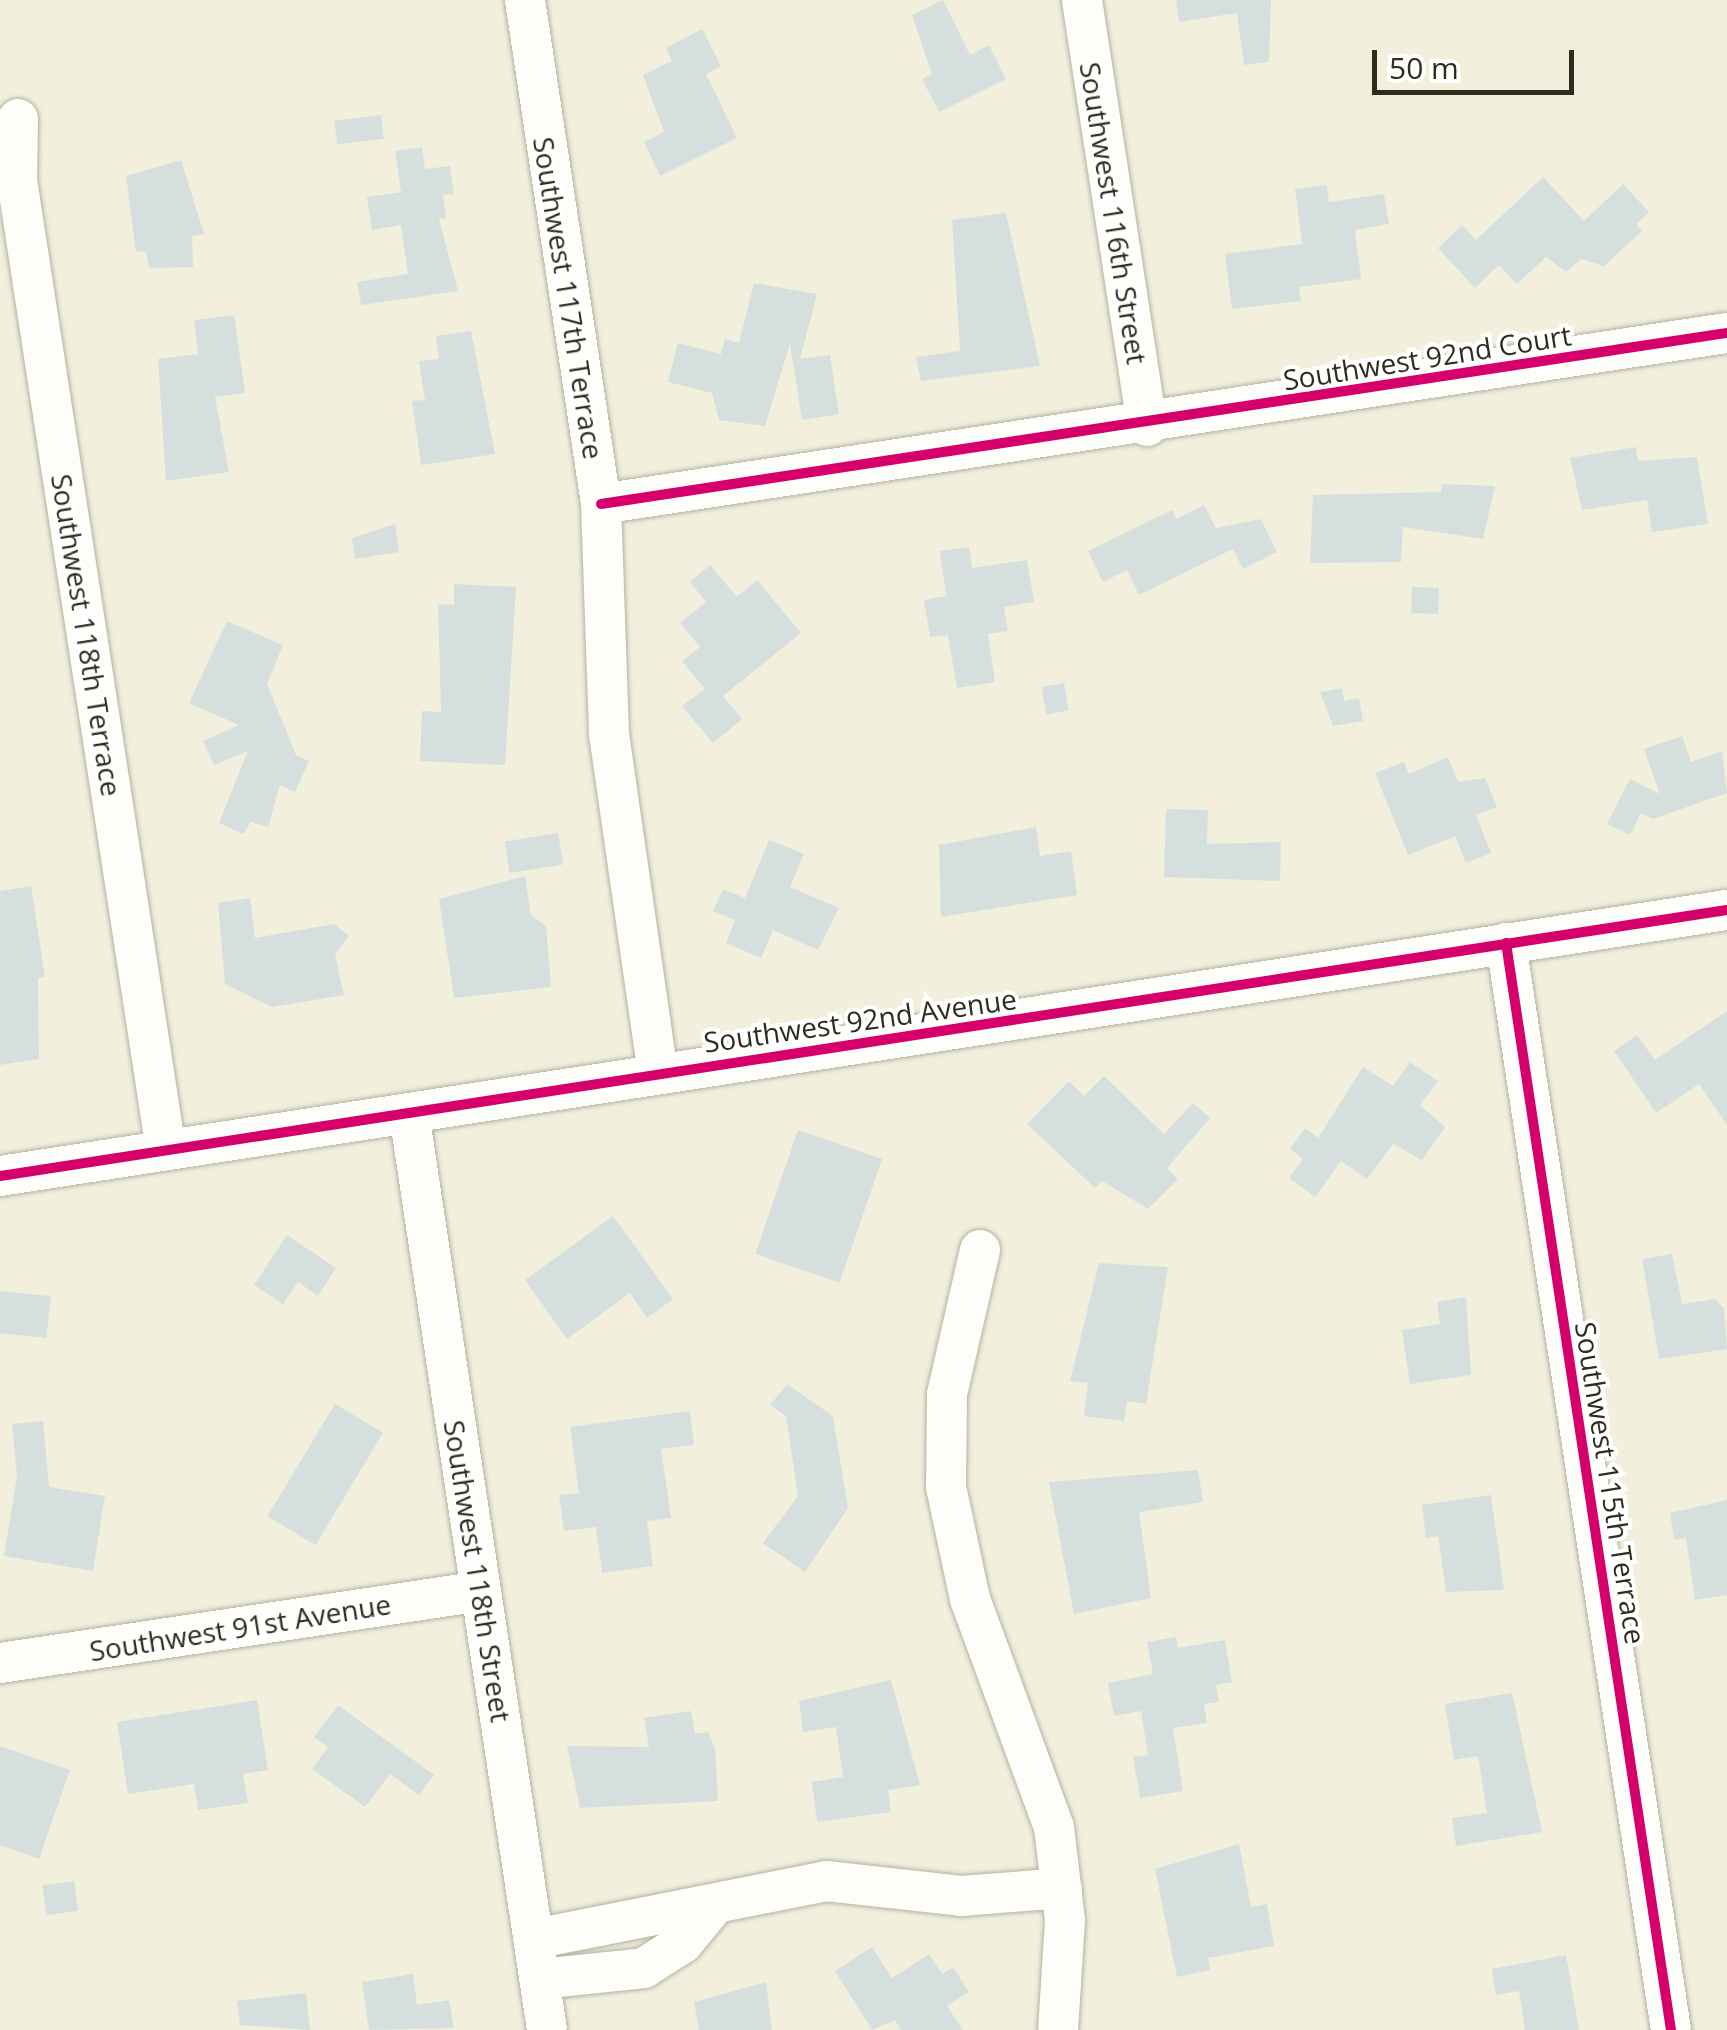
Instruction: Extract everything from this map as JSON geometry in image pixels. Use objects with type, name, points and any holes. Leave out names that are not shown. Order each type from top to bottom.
[{"type":"street","name":"Southwest 117th Terrace","points":[[525,0],[601,504],[608,734],[658,1072]]},
{"type":"street","name":"Southwest 116th Street","points":[[1082,0],[1146,426]]},
{"type":"street","name":"Southwest 118th Terrace","points":[[18,119],[18,180],[166,1150]]},
{"type":"street","name":"Southwest 92nd Court","points":[[601,504],[1146,426],[1727,333]]},
{"type":"street","name":"Southwest 92nd Avenue","points":[[0,1176],[1727,910]]},
{"type":"street","name":"Southwest 115th Terrace","points":[[1506,943],[1670,2030]]},
{"type":"street","name":"Southwest 118th Street","points":[[409,1112],[547,2030]]},
{"type":"street","points":[[980,1250],[947,1394],[946,1487],[966,1585],[1054,1827],[1062,1888],[1058,2030]]},
{"type":"street","name":"Southwest 91st Avenue","points":[[0,1663],[480,1591]]},
{"type":"street","points":[[534,1940],[710,1909],[826,1881],[961,1896],[1062,1888]]},
{"type":"street","points":[[540,1980],[644,1968],[683,1943],[710,1909]]},
{"type":"building","points":[[943,0],[970,55],[989,45],[1006,79],[939,112],[922,79],[932,74],[912,15]]},
{"type":"building","points":[[1176,0],[1271,0],[1269,62],[1244,65],[1237,13],[1179,22]]},
{"type":"building","points":[[702,29],[721,66],[706,74],[737,138],[660,176],[644,142],[664,132],[643,75],[672,61],[666,48]]},
{"type":"building","points":[[381,115],[384,139],[337,145],[334,121]]},
{"type":"building","points":[[422,147],[425,169],[450,166],[454,194],[443,195],[446,218],[439,219],[458,291],[361,305],[357,282],[408,274],[401,225],[372,230],[367,197],[401,192],[395,151]]},
{"type":"building","points":[[181,160],[204,234],[192,236],[193,267],[149,268],[146,251],[136,252],[126,176]]},
{"type":"building","points":[[1543,177],[1584,221],[1623,184],[1649,212],[1636,224],[1642,231],[1604,266],[1581,259],[1566,272],[1546,257],[1517,284],[1499,265],[1475,288],[1438,248],[1462,225],[1476,240]]},
{"type":"building","points":[[1327,185],[1329,202],[1384,194],[1389,224],[1355,230],[1361,279],[1299,287],[1301,301],[1232,309],[1225,254],[1302,244],[1295,189]]},
{"type":"building","points":[[1006,213],[1040,366],[921,381],[916,357],[960,351],[952,220]]},
{"type":"building","points":[[754,283],[817,294],[800,359],[830,355],[839,414],[802,420],[790,343],[765,426],[719,420],[712,393],[668,382],[678,343],[721,354],[725,339],[739,343]]},
{"type":"building","points":[[234,315],[245,393],[215,397],[229,472],[166,481],[158,359],[198,354],[194,320]]},
{"type":"building","points":[[471,331],[495,454],[421,465],[412,401],[425,400],[419,361],[439,359],[436,336]]},
{"type":"building","points":[[1636,447],[1638,461],[1697,457],[1708,524],[1652,532],[1647,500],[1582,510],[1570,458]]},
{"type":"building","points":[[1442,484],[1495,486],[1483,539],[1403,527],[1401,562],[1310,563],[1313,495],[1441,492]]},
{"type":"building","points":[[1204,505],[1216,528],[1261,519],[1277,552],[1243,569],[1233,549],[1139,595],[1127,570],[1103,582],[1088,551],[1172,510],[1176,519]]},
{"type":"building","points":[[395,524],[399,552],[355,559],[352,538]]},
{"type":"building","points":[[969,547],[972,568],[1027,560],[1034,602],[1004,607],[1008,631],[988,634],[995,682],[957,688],[948,635],[930,637],[924,600],[946,596],[940,551]]},
{"type":"building","points":[[710,565],[737,597],[757,580],[801,633],[723,696],[742,719],[713,743],[682,706],[705,689],[682,661],[700,647],[680,623],[706,602],[690,582]]},
{"type":"building","points":[[454,584],[516,587],[505,765],[420,761],[422,711],[441,712],[438,604],[454,605]]},
{"type":"building","points":[[1412,587],[1439,588],[1438,614],[1411,613]]},
{"type":"building","points":[[227,621],[283,645],[267,684],[296,755],[309,761],[295,792],[280,785],[268,827],[251,822],[243,834],[219,823],[248,751],[214,765],[203,741],[239,725],[189,703]]},
{"type":"building","points":[[1064,683],[1069,711],[1046,715],[1041,687]]},
{"type":"building","points":[[1342,688],[1344,701],[1359,698],[1363,721],[1333,726],[1320,692]]},
{"type":"building","points":[[1682,736],[1691,762],[1722,751],[1727,793],[1653,819],[1641,813],[1630,835],[1607,824],[1630,779],[1660,794],[1644,749]]},
{"type":"building","points":[[1448,757],[1458,782],[1485,778],[1497,807],[1476,815],[1491,853],[1466,863],[1455,836],[1408,855],[1375,773],[1404,762],[1409,774]]},
{"type":"building","points":[[1166,809],[1208,810],[1207,844],[1281,842],[1280,881],[1164,877]]},
{"type":"building","points":[[1036,827],[1040,856],[1071,851],[1077,895],[941,917],[939,845]]},
{"type":"building","points":[[558,833],[563,865],[510,873],[505,841]]},
{"type":"building","points":[[769,840],[804,854],[790,887],[839,908],[818,950],[773,930],[761,958],[726,943],[735,920],[713,911],[723,889],[745,898]]},
{"type":"building","points":[[525,876],[531,915],[546,926],[551,987],[454,998],[439,899]]},
{"type":"building","points":[[31,886],[45,977],[38,978],[39,1059],[0,1065],[0,891]]},
{"type":"building","points":[[250,898],[255,938],[334,924],[349,936],[335,954],[344,995],[272,1007],[225,984],[218,903]]},
{"type":"building","points":[[1727,1011],[1727,1125],[1699,1084],[1656,1113],[1614,1051],[1637,1035],[1655,1060]]},
{"type":"building","points":[[1410,1062],[1438,1081],[1420,1105],[1445,1127],[1422,1160],[1393,1144],[1367,1179],[1341,1161],[1315,1197],[1289,1178],[1303,1159],[1290,1149],[1305,1128],[1318,1138],[1363,1067],[1393,1086]]},
{"type":"building","points":[[1104,1076],[1164,1134],[1193,1103],[1210,1118],[1167,1168],[1178,1179],[1148,1209],[1102,1181],[1095,1188],[1027,1124],[1069,1081],[1084,1096]]},
{"type":"building","points":[[798,1130],[882,1159],[840,1283],[755,1254]]},
{"type":"building","points":[[613,1216],[673,1299],[647,1318],[630,1293],[567,1339],[525,1280]]},
{"type":"building","points":[[287,1235],[336,1268],[318,1296],[298,1282],[283,1304],[254,1285]]},
{"type":"building","points":[[1672,1254],[1682,1304],[1715,1299],[1724,1308],[1727,1349],[1659,1359],[1642,1259]]},
{"type":"building","points":[[1099,1263],[1168,1267],[1146,1404],[1127,1401],[1124,1421],[1084,1416],[1088,1383],[1070,1381]]},
{"type":"building","points":[[0,1291],[51,1296],[46,1338],[0,1333]]},
{"type":"building","points":[[1466,1297],[1471,1375],[1410,1384],[1402,1330],[1440,1324],[1437,1302]]},
{"type":"building","points":[[787,1384],[833,1416],[848,1508],[805,1572],[763,1543],[798,1496],[786,1416],[770,1405]]},
{"type":"building","points":[[335,1404],[383,1433],[316,1545],[268,1516]]},
{"type":"building","points":[[690,1411],[694,1445],[661,1449],[671,1518],[647,1521],[653,1566],[602,1573],[596,1527],[564,1531],[559,1495],[579,1493],[570,1427]]},
{"type":"building","points":[[43,1421],[49,1487],[105,1496],[93,1571],[4,1556],[17,1476],[12,1424]]},
{"type":"building","points":[[1198,1470],[1203,1502],[1139,1512],[1151,1598],[1074,1614],[1049,1482]]},
{"type":"building","points":[[1491,1495],[1504,1590],[1446,1592],[1438,1536],[1426,1538],[1422,1505]]},
{"type":"building","points":[[1727,1500],[1727,1595],[1695,1600],[1686,1538],[1674,1540],[1670,1513]]},
{"type":"building","points":[[1176,1637],[1178,1648],[1225,1640],[1232,1682],[1216,1685],[1219,1702],[1204,1704],[1207,1723],[1173,1728],[1183,1791],[1140,1798],[1133,1757],[1148,1755],[1141,1711],[1114,1716],[1108,1683],[1153,1674],[1147,1642]]},
{"type":"building","points":[[891,1680],[920,1785],[888,1790],[891,1812],[817,1822],[812,1782],[843,1777],[836,1727],[803,1732],[799,1701]]},
{"type":"building","points":[[1512,1693],[1542,1832],[1456,1846],[1452,1818],[1487,1813],[1478,1756],[1454,1760],[1445,1704]]},
{"type":"building","points":[[257,1700],[268,1770],[243,1774],[248,1803],[198,1810],[194,1784],[128,1794],[117,1722]]},
{"type":"building","points":[[338,1705],[434,1775],[419,1795],[390,1774],[365,1807],[312,1769],[328,1747],[314,1737]]},
{"type":"building","points":[[691,1711],[695,1734],[708,1732],[715,1748],[718,1801],[580,1808],[567,1746],[649,1747],[644,1718]]},
{"type":"building","points":[[0,1746],[70,1770],[39,1859],[0,1845]]},
{"type":"building","points":[[1239,1844],[1251,1907],[1267,1904],[1274,1946],[1208,1958],[1210,1970],[1177,1977],[1155,1869]]},
{"type":"building","points":[[74,1881],[78,1911],[46,1915],[42,1885]]},
{"type":"building","points":[[872,1947],[892,1978],[929,1954],[942,1974],[953,1967],[969,1992],[947,2006],[963,2030],[901,2030],[895,2020],[872,2030],[835,1971]]},
{"type":"building","points":[[1566,1955],[1579,2030],[1525,2030],[1519,1991],[1496,1995],[1492,1969]]},
{"type":"building","points":[[413,1974],[417,2005],[449,2000],[454,2028],[369,2030],[362,1982]]},
{"type":"building","points":[[766,1982],[772,2030],[699,2030],[694,2002]]},
{"type":"building","points":[[306,1993],[310,2030],[240,2025],[237,2001]]},
{"type":"cycle path","points":[[601,504],[1727,333]]},
{"type":"cycle path","points":[[0,1176],[1727,910]]},
{"type":"cycle path","points":[[1506,943],[1671,2030]]}]
